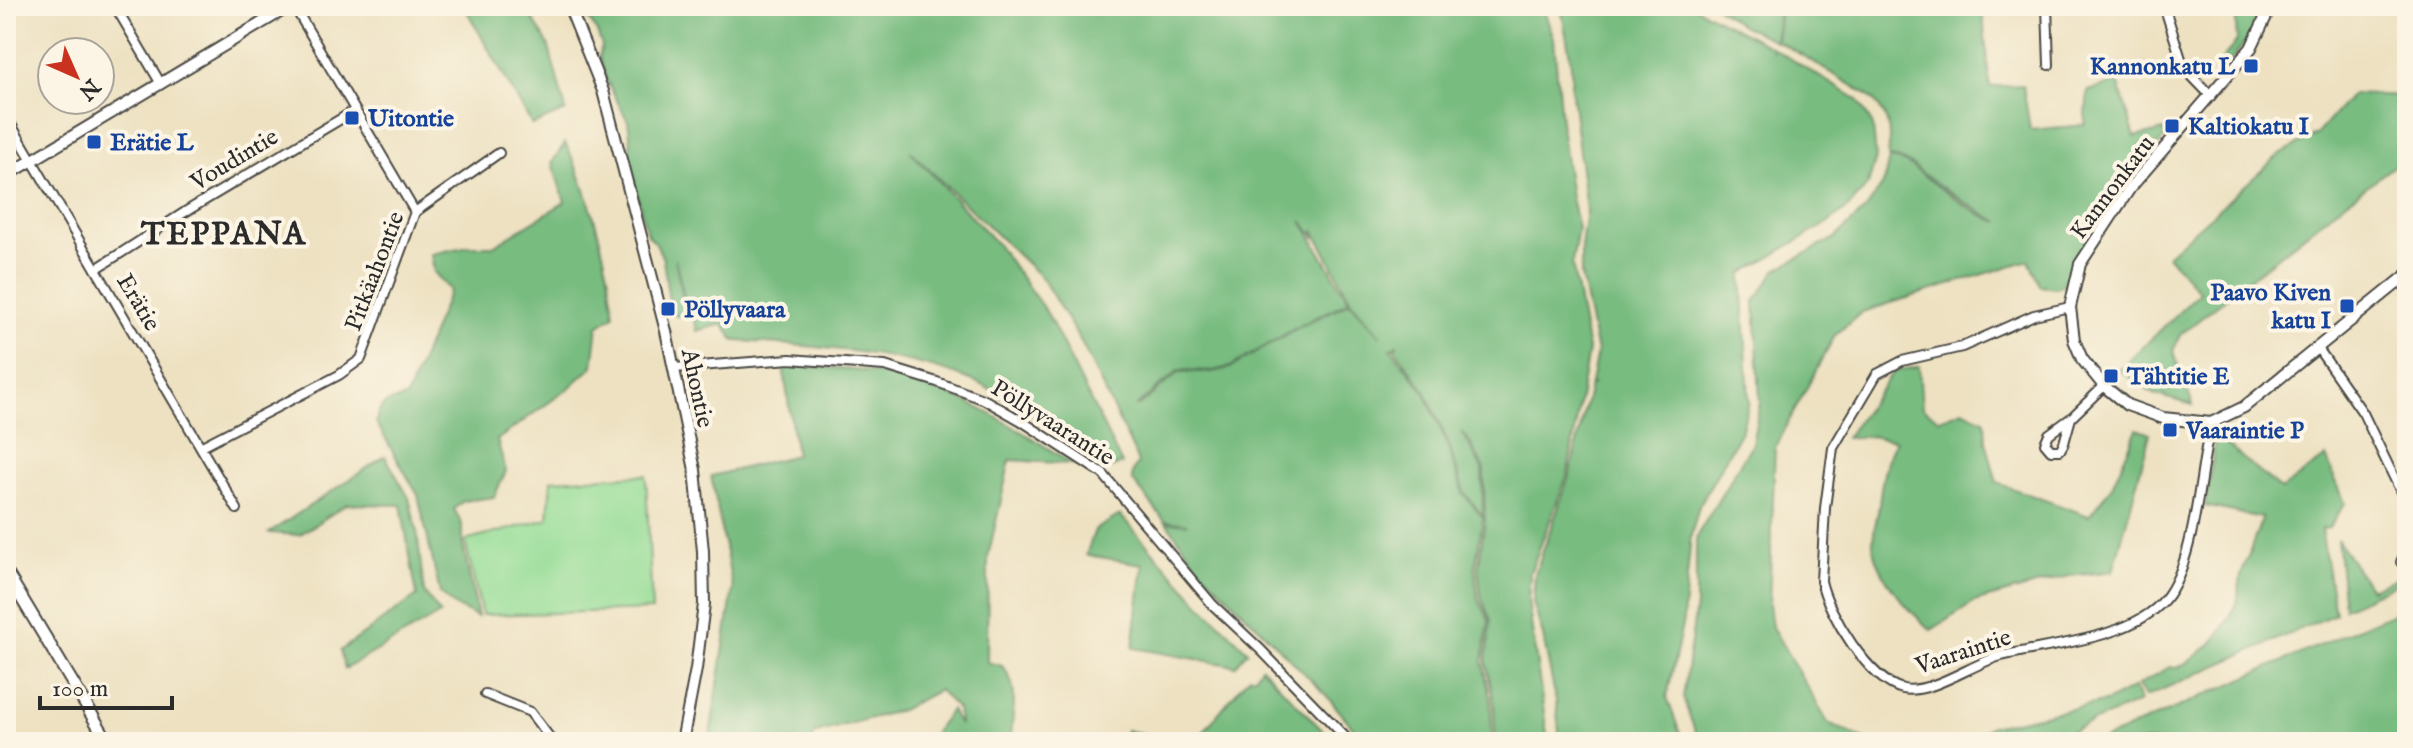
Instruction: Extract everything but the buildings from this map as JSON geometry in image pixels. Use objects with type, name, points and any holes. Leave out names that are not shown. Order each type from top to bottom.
[{"type":"main road","points":[[6,572],[108,742]]},
{"type":"street","points":[[115,6],[161,84]]},
{"type":"street","points":[[6,176],[290,6],[415,212]]},
{"type":"street","name":"Ahontie","points":[[569,6],[603,91],[674,368],[695,470],[704,564],[704,604],[682,742]]},
{"type":"street","points":[[2047,6],[2049,65]]},
{"type":"street","points":[[2164,6],[2184,68],[2211,96]]},
{"type":"street","name":"Kannonkatu","points":[[2211,423],[2163,418],[2127,405],[2104,386],[2082,359],[2074,340],[2070,307],[2080,264],[2117,207],[2150,164],[2251,48],[2271,6]]},
{"type":"street","name":"Voudintie","points":[[96,269],[354,111]]},
{"type":"street","name":"Erätie","points":[[6,116],[237,509]]},
{"type":"street","name":"Pitkäahontie","points":[[202,446],[339,375],[361,359],[415,212],[499,153]]},
{"type":"street","points":[[2211,423],[2244,407],[2407,275]]},
{"type":"street","name":"Vaaraintie","points":[[2070,307],[2034,315],[1962,347],[1888,366],[1877,374],[1868,387],[1833,448],[1821,581],[1825,598],[1840,622],[1872,670],[1884,681],[1904,689],[1926,686],[1999,657],[2073,643],[2110,631],[2144,616],[2162,602],[2173,588],[2183,560],[2211,423]]},
{"type":"street","points":[[2317,347],[2363,413],[2401,492],[2407,497]]},
{"type":"street","name":"Pöllyvaarantie","points":[[674,368],[761,360],[828,360],[885,366],[985,400],[1103,474],[1213,605],[1273,661],[1350,742]]},
{"type":"street","points":[[2071,418],[2104,386]]},
{"type":"street","points":[[2401,562],[2407,549]]},
{"type":"street","points":[[485,694],[530,712],[553,742]]},
{"type":"green space","points":[[464,6],[525,6],[548,44],[566,111],[532,125]]},
{"type":"green space","points":[[580,6],[1542,6],[1554,38],[1562,134],[1578,228],[1572,263],[1588,350],[1568,473],[1530,573],[1528,601],[1548,742],[1495,742],[1494,704],[1486,661],[1491,620],[1481,597],[1478,570],[1485,521],[1484,469],[1462,432],[1482,469],[1483,516],[1464,492],[1448,442],[1424,389],[1394,348],[1398,344],[1391,349],[1423,389],[1447,443],[1463,493],[1483,518],[1475,570],[1478,598],[1489,620],[1483,661],[1491,704],[1492,742],[1365,742],[1326,695],[1201,570],[1166,522],[1188,524],[1165,521],[1132,480],[1138,463],[1133,450],[1081,342],[1042,278],[910,151],[996,243],[1047,313],[1122,464],[1111,468],[1072,438],[993,391],[943,370],[884,356],[735,341],[723,324],[697,331],[695,322],[689,316],[675,259],[687,316],[676,316],[670,309],[663,259],[656,243],[647,234],[628,158],[631,141],[628,121],[607,82],[599,56],[602,46]],"holes":[[[1302,221],[1315,237],[1314,230],[1351,301],[1381,336],[1350,302],[1301,326],[1230,368],[1212,372],[1179,372],[1136,406],[1179,370],[1212,371],[1230,367],[1301,325],[1349,301]]]},
{"type":"green space","points":[[1561,6],[1693,6],[1773,48],[1772,52],[1774,49],[1858,100],[1873,126],[1876,158],[1868,184],[1852,204],[1831,221],[1742,274],[1749,402],[1741,431],[1699,506],[1691,536],[1683,620],[1667,697],[1683,742],[1560,742],[1556,701],[1533,602],[1535,574],[1570,474],[1590,385],[1593,384],[1597,352],[1581,275],[1586,210],[1570,57]]},
{"type":"green space","points":[[1715,6],[1776,6],[1775,41],[1743,26]]},
{"type":"green space","points":[[1777,6],[1982,6],[1990,87],[2023,85],[2030,130],[2085,125],[2088,91],[2118,82],[2135,137],[2164,130],[2165,137],[2131,177],[2075,258],[2064,285],[2056,288],[2040,286],[2029,260],[1862,312],[1835,335],[1775,447],[1769,604],[1772,627],[1828,723],[1870,742],[1699,742],[1683,698],[1696,606],[1696,541],[1752,444],[1760,403],[1755,301],[1776,270],[1835,238],[1866,209],[1883,184],[1889,158],[1905,163],[1963,204],[2000,222],[1966,203],[1907,162],[1888,157],[1888,127],[1879,106],[1861,91],[1776,41]]},
{"type":"green space","points":[[2235,6],[2262,6],[2247,38],[2225,67],[2218,65],[2237,41]]},
{"type":"green space","points":[[2352,94],[2407,96],[2407,156],[2180,335],[2173,351],[2193,405],[2153,394],[2119,370],[2200,292],[2167,255],[2280,154],[2316,135]]},
{"type":"green space","points":[[565,143],[597,227],[614,315],[598,326],[593,366],[569,388],[497,440],[506,471],[494,497],[463,501],[454,509],[462,524],[462,541],[478,617],[454,606],[440,593],[418,495],[376,422],[385,404],[406,398],[450,290],[434,272],[431,254],[469,246],[493,246],[565,202],[552,163]]},
{"type":"green space","points":[[783,365],[863,371],[892,376],[947,393],[999,418],[1072,464],[1010,460],[988,557],[987,662],[1002,666],[1012,683],[1011,742],[927,742],[951,710],[960,726],[957,709],[939,690],[901,710],[815,733],[811,742],[709,742],[733,589],[711,476],[796,455]]},
{"type":"green space","points":[[1919,366],[1922,408],[1940,419],[1963,410],[1985,421],[1986,441],[1997,483],[2089,516],[2112,486],[2137,429],[2150,434],[2113,571],[2069,576],[1977,601],[1931,630],[1914,613],[1886,579],[1873,544],[1884,472],[1896,440],[1870,436],[1846,438],[1893,372]]},
{"type":"green space","points":[[2216,436],[2281,490],[2326,457],[2345,503],[2329,528],[2321,529],[2335,614],[2145,697],[2138,685],[2170,667],[2177,668],[2187,663],[2209,646],[2223,629],[2237,604],[2241,576],[2262,518],[2205,506]]},
{"type":"green space","points":[[385,456],[409,498],[417,531],[424,592],[440,614],[345,669],[340,651],[417,596],[401,505],[347,504],[299,535],[269,533]]},
{"type":"green space","points":[[646,475],[652,610],[482,615],[465,541],[548,519],[551,480]]},
{"type":"green space","points":[[1120,515],[1203,607],[1248,651],[1235,666],[1133,648],[1143,564],[1086,555],[1095,530]]},
{"type":"green space","points":[[2337,539],[2370,589],[2407,574],[2407,579],[2344,608]]},
{"type":"green space","points":[[2407,607],[2407,742],[2098,742]]},
{"type":"green space","points":[[1261,667],[1334,742],[1195,742],[1249,676],[1255,676]]},
{"type":"green space","points":[[2135,687],[2140,702],[2045,742],[1963,742],[1992,726],[2108,701]]},
{"type":"green space","points":[[1126,730],[1172,742],[1124,742]]},
{"type":"place","name":"Kannonkatu L","points":[[2251,66]]},
{"type":"place","name":"Uitontie","points":[[352,118]]},
{"type":"place","name":"Kaltiokatu I","points":[[2172,126]]},
{"type":"place","name":"Erätie L","points":[[94,142]]},
{"type":"place","name":"Paavo Kiven katu I","points":[[2347,306]]},
{"type":"place","name":"Pöllyvaara","points":[[668,309]]},
{"type":"place","name":"Tähtitie E","points":[[2111,376]]},
{"type":"place","name":"Vaaraintie P","points":[[2170,430]]},
{"type":"district","name":"TEPPANA","points":[[224,233]]}]
